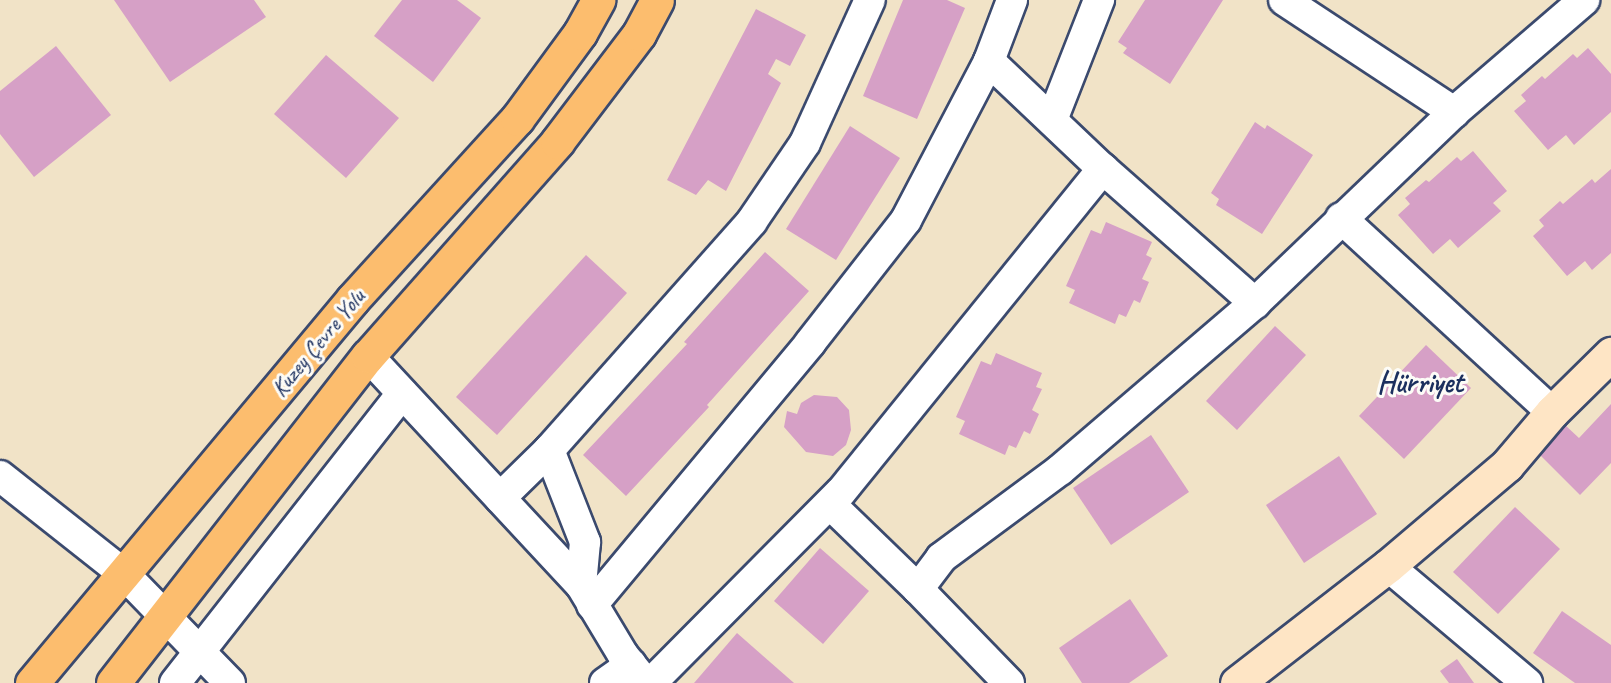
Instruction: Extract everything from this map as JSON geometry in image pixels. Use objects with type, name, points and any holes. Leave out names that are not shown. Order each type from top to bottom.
[{"type":"main road","name":"Kuzey Çevre Yolu","points":[[32,683],[353,299],[517,119],[579,33],[598,0]]},
{"type":"main road","name":"Kuzey Çevre Yolu","points":[[113,683],[368,357],[557,142],[639,34],[657,0]]},
{"type":"street","points":[[500,498],[549,450],[752,221],[805,143],[870,0]]},
{"type":"street","points":[[587,595],[810,343],[906,220],[989,62],[1012,0]]},
{"type":"street","points":[[1052,120],[1099,0]]},
{"type":"street","points":[[1284,0],[1454,111]]},
{"type":"street","points":[[918,589],[941,558],[1060,470],[1255,303],[1454,111],[1584,0]]},
{"type":"street","points":[[989,62],[1103,169],[1255,303]]},
{"type":"street","points":[[605,683],[643,677],[830,504],[1103,169]]},
{"type":"street","points":[[1341,218],[1552,412]]},
{"type":"street","points":[[1237,683],[1388,567],[1507,465],[1552,412],[1611,354]]},
{"type":"street","points":[[368,357],[587,595],[643,677]]},
{"type":"street","points":[[175,683],[402,393]]},
{"type":"street","points":[[549,450],[585,542],[587,595]]},
{"type":"street","points":[[0,476],[124,574],[230,683]]},
{"type":"street","points":[[830,504],[918,589],[1009,683]]},
{"type":"street","points":[[1388,567],[1527,683]]},
{"type":"building","points":[[114,0],[254,0],[266,17],[170,82]]},
{"type":"building","points":[[402,0],[457,0],[481,18],[433,82],[374,36]]},
{"type":"building","points":[[903,0],[947,0],[965,8],[917,119],[863,96]]},
{"type":"building","points":[[1145,0],[1223,0],[1170,84],[1123,53],[1127,48],[1118,42]]},
{"type":"building","points":[[756,9],[806,35],[790,66],[776,59],[768,74],[781,83],[726,191],[708,180],[696,195],[667,180]]},
{"type":"building","points":[[56,46],[111,115],[34,177],[0,134],[0,91]]},
{"type":"building","points":[[1588,48],[1611,74],[1611,112],[1574,145],[1566,135],[1548,150],[1514,111],[1526,101],[1521,95],[1542,76],[1545,79],[1573,54],[1577,58]]},
{"type":"building","points":[[326,55],[399,118],[346,178],[274,114]]},
{"type":"building","points":[[1255,122],[1265,129],[1267,125],[1313,155],[1262,234],[1216,205],[1219,199],[1211,193]]},
{"type":"building","points":[[850,126],[900,158],[836,260],[786,229]]},
{"type":"building","points":[[1473,151],[1507,191],[1493,203],[1501,211],[1458,248],[1450,239],[1433,254],[1398,215],[1410,204],[1405,198],[1426,180],[1429,182],[1457,157],[1461,161]]},
{"type":"building","points":[[1611,169],[1611,253],[1592,270],[1585,261],[1567,276],[1533,236],[1544,226],[1539,220],[1560,201],[1563,204],[1592,179],[1595,183]]},
{"type":"building","points":[[1106,222],[1152,242],[1146,255],[1152,258],[1142,279],[1149,282],[1140,303],[1134,300],[1126,317],[1119,314],[1115,324],[1069,303],[1075,290],[1066,286],[1091,230],[1101,234]]},
{"type":"building","points":[[765,252],[809,291],[707,405],[709,407],[626,496],[583,455],[687,344],[684,342]]},
{"type":"building","points":[[586,255],[627,293],[497,435],[456,397]]},
{"type":"building","points":[[1275,326],[1306,355],[1237,430],[1206,401]]},
{"type":"building","points":[[1426,345],[1471,388],[1404,459],[1359,416]]},
{"type":"building","points":[[996,353],[1042,373],[1036,387],[1042,389],[1032,410],[1039,414],[1030,434],[1024,431],[1016,448],[1009,445],[1005,455],[959,434],[965,421],[956,417],[981,361],[991,365]]},
{"type":"building","points":[[814,395],[837,397],[849,410],[851,430],[846,445],[833,456],[806,452],[784,427],[787,411],[797,414],[801,403]]},
{"type":"building","points":[[1611,404],[1611,463],[1580,495],[1540,455],[1565,425],[1579,438]]},
{"type":"building","points":[[1151,435],[1189,492],[1111,545],[1073,488]]},
{"type":"building","points":[[1339,456],[1377,514],[1304,563],[1266,505]]},
{"type":"building","points":[[1515,507],[1560,549],[1498,614],[1453,572]]},
{"type":"building","points":[[820,548],[869,591],[823,644],[774,601]]},
{"type":"building","points":[[1130,599],[1168,656],[1129,683],[1082,683],[1059,648]]},
{"type":"building","points":[[1562,611],[1611,645],[1611,683],[1575,683],[1533,653]]},
{"type":"building","points":[[737,633],[794,683],[694,683]]},
{"type":"building","points":[[1457,659],[1474,683],[1449,683],[1440,671]]},
{"type":"district","name":"Hürriyet","points":[[1420,382]]}]
